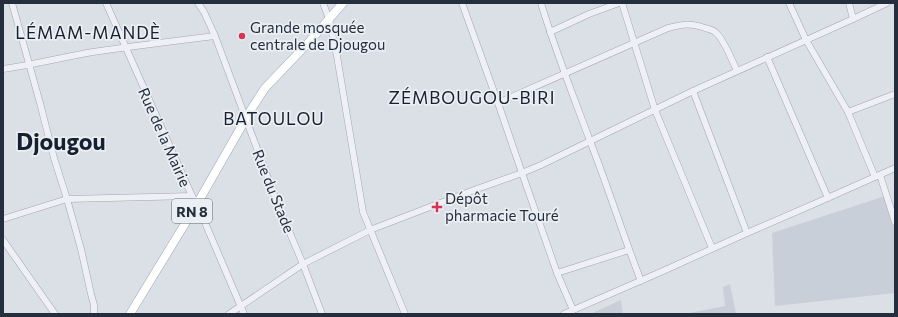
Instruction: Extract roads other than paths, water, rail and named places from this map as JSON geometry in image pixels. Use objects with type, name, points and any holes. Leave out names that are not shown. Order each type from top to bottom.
[{"type":"main road","name":"RN 8","points":[[130,314],[265,88],[309,42],[343,3]]},
{"type":"street","points":[[12,3],[54,158],[86,267],[94,305],[94,314]]},
{"type":"street","name":"Rue de la Mairie","points":[[106,3],[244,314]]},
{"type":"street","name":"Rue du Stade","points":[[198,3],[204,12],[215,36],[278,205],[304,264],[322,314]]},
{"type":"street","points":[[323,3],[329,19],[337,56],[362,212],[405,314]]},
{"type":"street","points":[[462,3],[557,273],[573,310]]},
{"type":"street","points":[[541,3],[564,73],[590,141],[628,250],[641,281]]},
{"type":"street","points":[[550,32],[589,14],[621,3],[656,110],[712,248]]},
{"type":"street","points":[[789,3],[806,40],[848,112],[877,176],[895,222]]},
{"type":"street","points":[[849,3],[853,19]]},
{"type":"street","points":[[229,314],[304,264],[370,230],[522,173],[767,57],[887,3]]},
{"type":"street","points":[[498,103],[668,28],[689,24],[716,32],[737,71]]},
{"type":"street","points":[[3,69],[92,52],[215,36]]},
{"type":"street","points":[[767,57],[828,198]]},
{"type":"street","points":[[693,92],[747,233]]},
{"type":"street","points":[[848,112],[895,94]]},
{"type":"street","points":[[564,314],[895,168]]},
{"type":"street","points":[[3,219],[67,199],[192,196]]},
{"type":"street","points":[[3,240],[54,314]]},
{"type":"street","points":[[557,273],[628,250]]},
{"type":"place","name":"Grande mosquée centrale de Djougou","points":[[242,36]]},
{"type":"place","name":"Dépôt pharmacie Touré","points":[[437,207]]},
{"type":"district","name":"LÉMAM-MANDÈ","points":[[88,32]]},
{"type":"district","name":"ZÉMBOUGOU-BIRI","points":[[472,97]]},
{"type":"district","name":"BATOULOU","points":[[274,118]]},
{"type":"district","name":"Djougou","points":[[61,141]]}]
